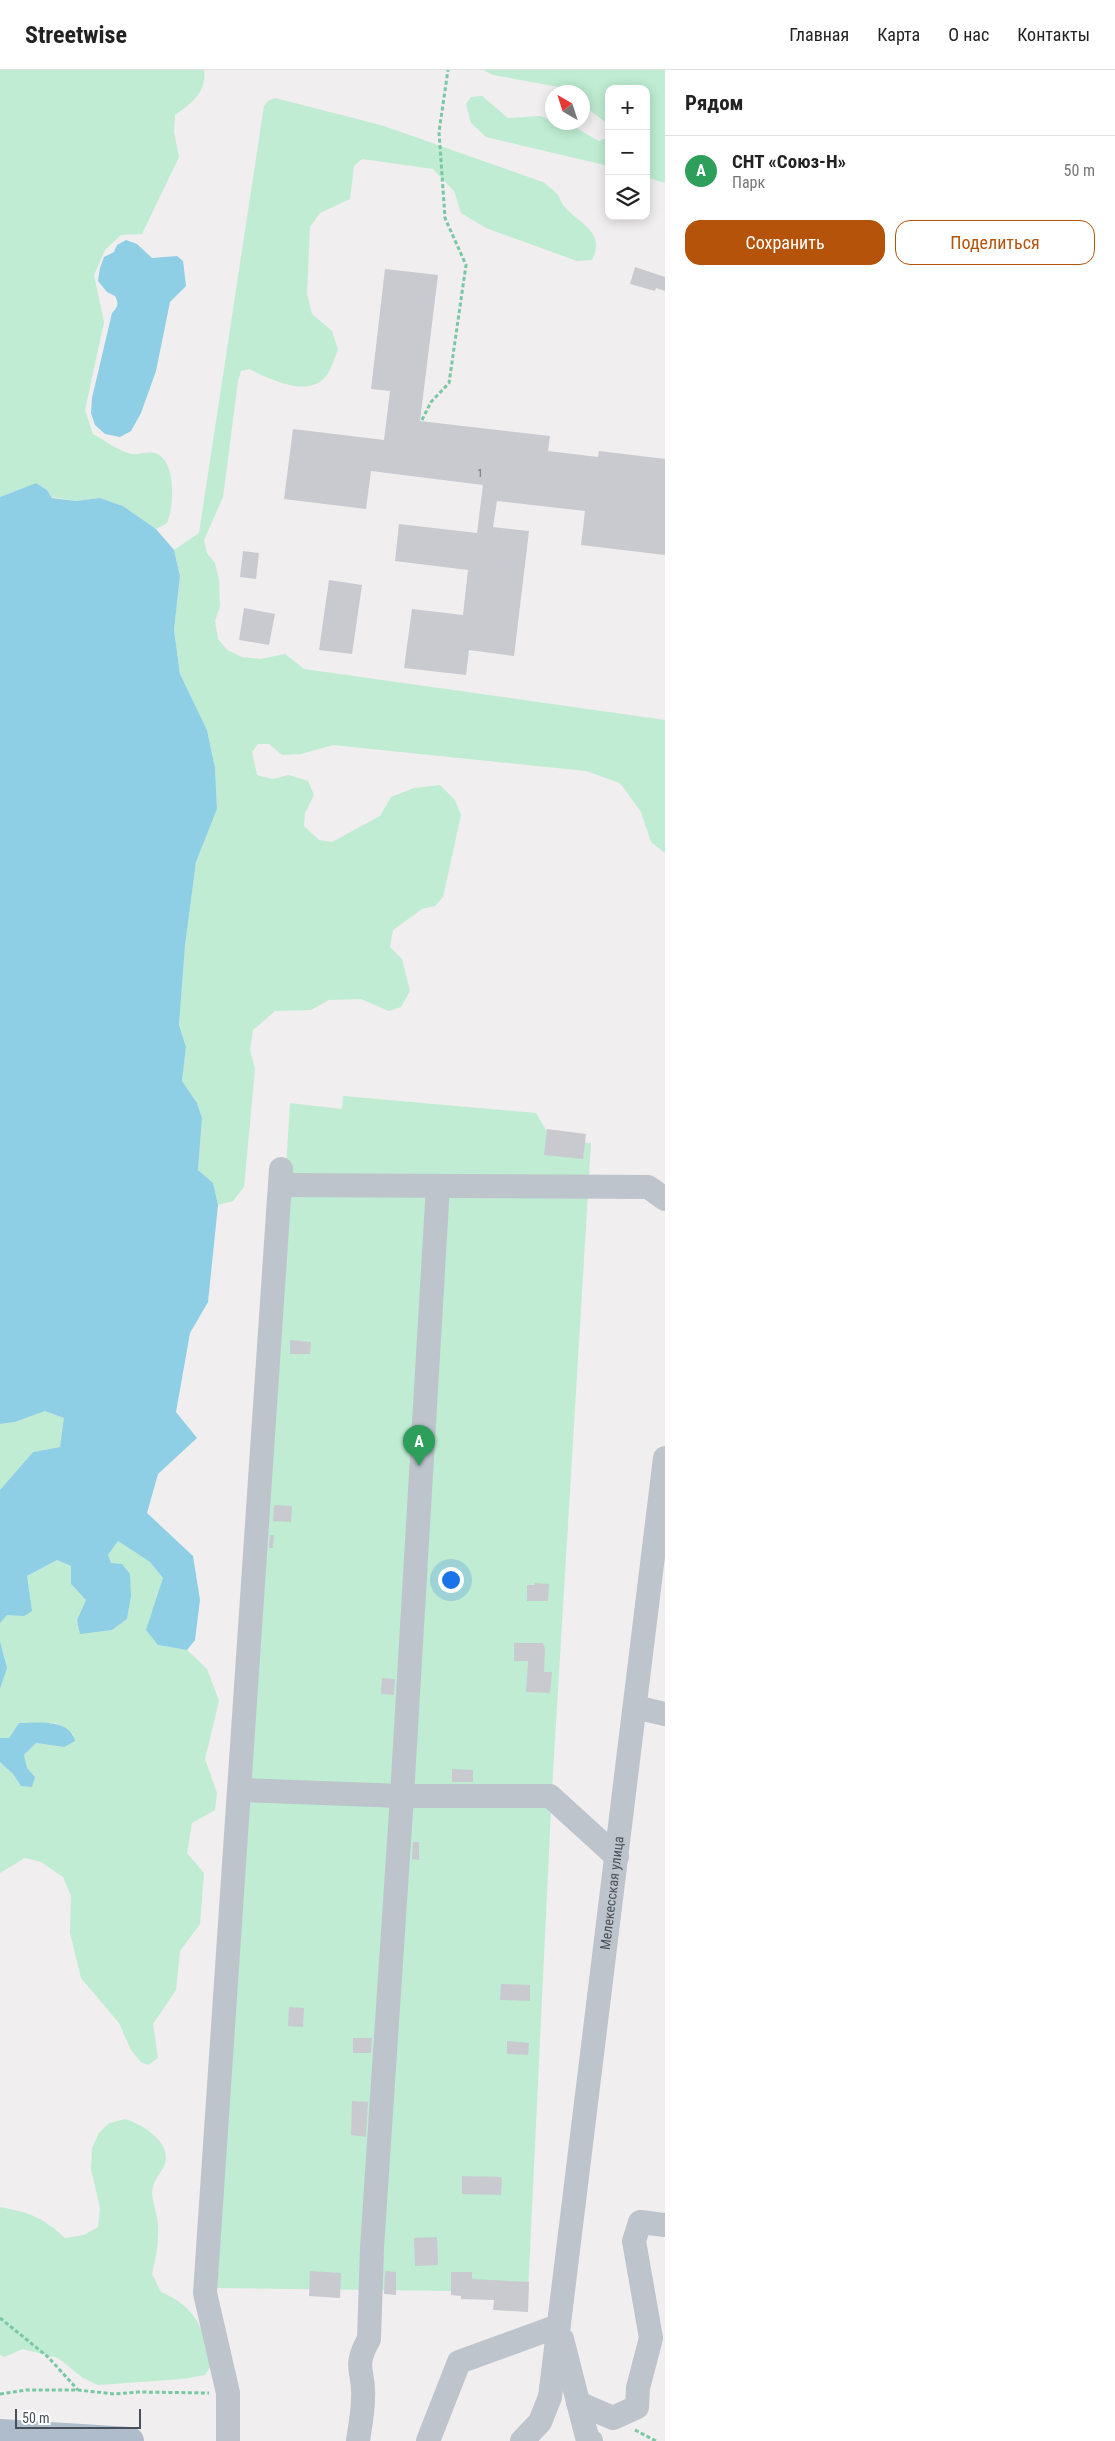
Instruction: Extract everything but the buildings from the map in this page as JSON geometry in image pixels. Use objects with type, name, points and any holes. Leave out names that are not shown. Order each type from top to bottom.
[{"type":"main road","points":[[0,2433],[130,2441]]},
{"type":"street","points":[[228,2441],[228,2393],[205,2293],[281,1177],[438,1186],[648,1187],[665,1199]]},
{"type":"street","points":[[358,2441],[364,2397],[359,2369],[362,2351],[369,2338],[372,2248],[402,1796],[438,1186]]},
{"type":"street","name":"Мелекесская улица","points":[[522,2441],[540,2422],[550,2397],[665,1458]]},
{"type":"street","points":[[635,1707],[665,1714]]},
{"type":"street","points":[[240,1790],[402,1796],[550,1796],[616,1857]]},
{"type":"street","points":[[578,2403],[613,2418],[637,2407],[638,2388],[651,2338],[634,2241],[640,2222],[665,2224]]},
{"type":"street","points":[[428,2441],[460,2362],[558,2326],[587,2436],[590,2441]]},
{"type":"path","points":[[422,420],[432,402],[449,383],[466,266],[445,218],[439,132],[448,70]]},
{"type":"path","points":[[0,2318],[48,2358],[78,2390]]},
{"type":"path","points":[[0,2394],[26,2390],[78,2390],[114,2394],[138,2392],[228,2393]]},
{"type":"green space","points":[[0,70],[204,70],[201,91],[187,106],[175,115],[174,132],[179,157],[142,234],[121,235],[105,250],[94,275],[104,322],[85,410],[93,434],[126,453],[155,453],[162,457],[167,465],[172,485],[171,506],[167,523],[156,529],[123,506],[100,498],[76,501],[52,497],[47,490],[36,483],[0,497]]},
{"type":"green space","points":[[483,70],[665,70],[665,183],[650,178],[650,85],[605,85],[605,122],[590,110],[590,85],[548,85],[493,75]]},
{"type":"green space","points":[[482,96],[508,118],[540,116],[545,118],[545,130],[579,130],[599,141],[605,139],[605,165],[486,137],[471,123],[466,104],[471,97]]},
{"type":"green space","points":[[275,98],[384,126],[543,182],[559,196],[563,205],[588,228],[596,242],[596,250],[592,260],[577,261],[486,228],[461,213],[454,191],[433,169],[362,159],[354,166],[350,199],[320,213],[310,227],[307,294],[312,314],[332,331],[338,350],[330,370],[319,383],[309,386],[299,386],[277,381],[249,369],[241,371],[238,381],[223,497],[204,540],[207,553],[215,563],[219,580],[220,606],[215,621],[218,639],[227,650],[242,657],[260,659],[285,654],[304,669],[665,720],[665,853],[651,842],[641,812],[620,783],[586,771],[333,745],[301,754],[282,755],[269,744],[258,744],[252,752],[257,775],[272,779],[289,775],[308,781],[314,795],[305,813],[304,826],[319,840],[332,842],[380,816],[391,797],[414,788],[440,785],[455,800],[461,815],[443,897],[435,906],[422,909],[393,930],[390,947],[402,959],[410,991],[401,1007],[389,1011],[361,999],[329,1000],[311,1010],[275,1011],[253,1030],[250,1050],[255,1069],[244,1187],[233,1201],[218,1205],[213,1183],[198,1170],[202,1118],[197,1103],[182,1081],[186,1047],[179,1025],[185,946],[196,862],[217,809],[215,768],[207,730],[180,674],[174,630],[180,576],[174,550],[199,533],[264,106],[268,101]]},
{"type":"green space","points":[[343,1096],[536,1113],[552,1140],[591,1143],[552,1789],[528,2292],[217,2288],[290,1103],[342,1109]]},
{"type":"green space","points":[[45,1411],[65,1418],[60,1447],[33,1452],[0,1490],[0,1424],[15,1422]]},
{"type":"green space","points":[[118,1541],[150,1562],[163,1578],[158,1645],[187,1650],[207,1669],[219,1701],[205,1759],[217,1793],[215,1810],[192,1823],[187,1853],[204,1873],[200,1924],[180,1951],[176,1990],[153,2024],[158,2058],[148,2065],[141,2062],[131,2050],[119,2023],[81,1978],[70,1933],[71,1896],[63,1877],[41,1862],[25,1858],[0,1873],[0,1762],[13,1774],[21,1786],[26,1768],[24,1755],[36,1743],[64,1747],[74,1735],[56,1723],[19,1723],[9,1738],[0,1738],[0,1689],[7,1668],[0,1641],[0,1623],[7,1614],[24,1616],[27,1576],[57,1560],[71,1566],[71,1584],[86,1600],[77,1620],[80,1633],[112,1630],[127,1619],[108,1555]]},
{"type":"green space","points":[[125,2119],[140,2125],[155,2136],[165,2150],[164,2166],[152,2190],[158,2231],[152,2274],[161,2292],[183,2305],[197,2320],[212,2364],[205,2375],[182,2379],[98,2385],[83,2378],[58,2358],[23,2349],[4,2357],[0,2355],[0,2207],[36,2217],[50,2225],[65,2238],[84,2235],[98,2227],[100,2208],[91,2169],[92,2148],[99,2133],[109,2123]]},
{"type":"water","points":[[126,240],[137,244],[152,258],[177,256],[183,261],[186,286],[170,302],[156,371],[141,413],[131,431],[120,437],[105,434],[95,425],[91,413],[92,398],[112,313],[117,307],[115,296],[107,292],[98,281],[100,268],[104,257],[114,252],[117,245]]},
{"type":"water","points":[[36,483],[47,490],[52,498],[76,501],[100,498],[123,506],[156,529],[174,550],[180,576],[174,630],[180,674],[207,730],[215,768],[217,809],[196,862],[185,946],[179,1025],[186,1047],[182,1081],[197,1103],[202,1118],[198,1170],[213,1183],[218,1205],[208,1302],[190,1333],[176,1412],[197,1438],[158,1474],[147,1513],[193,1556],[200,1600],[195,1640],[187,1650],[158,1645],[146,1630],[163,1578],[150,1562],[118,1541],[108,1555],[111,1563],[122,1564],[130,1574],[131,1596],[127,1619],[112,1630],[80,1634],[77,1620],[86,1600],[71,1584],[71,1566],[57,1560],[27,1576],[32,1611],[24,1616],[7,1615],[0,1623],[0,1490],[33,1452],[60,1447],[64,1418],[45,1411],[15,1422],[0,1424],[0,497]]},
{"type":"water","points":[[0,1641],[7,1668],[0,1689]]},
{"type":"water","points":[[19,1723],[52,1723],[59,1725],[66,1728],[72,1734],[75,1741],[64,1747],[36,1743],[24,1755],[27,1768],[35,1777],[32,1787],[21,1786],[13,1774],[0,1762],[0,1738],[9,1738]]},
{"type":"place","name":"СНТ «Союз-Н»","points":[[419,1466]]}]
